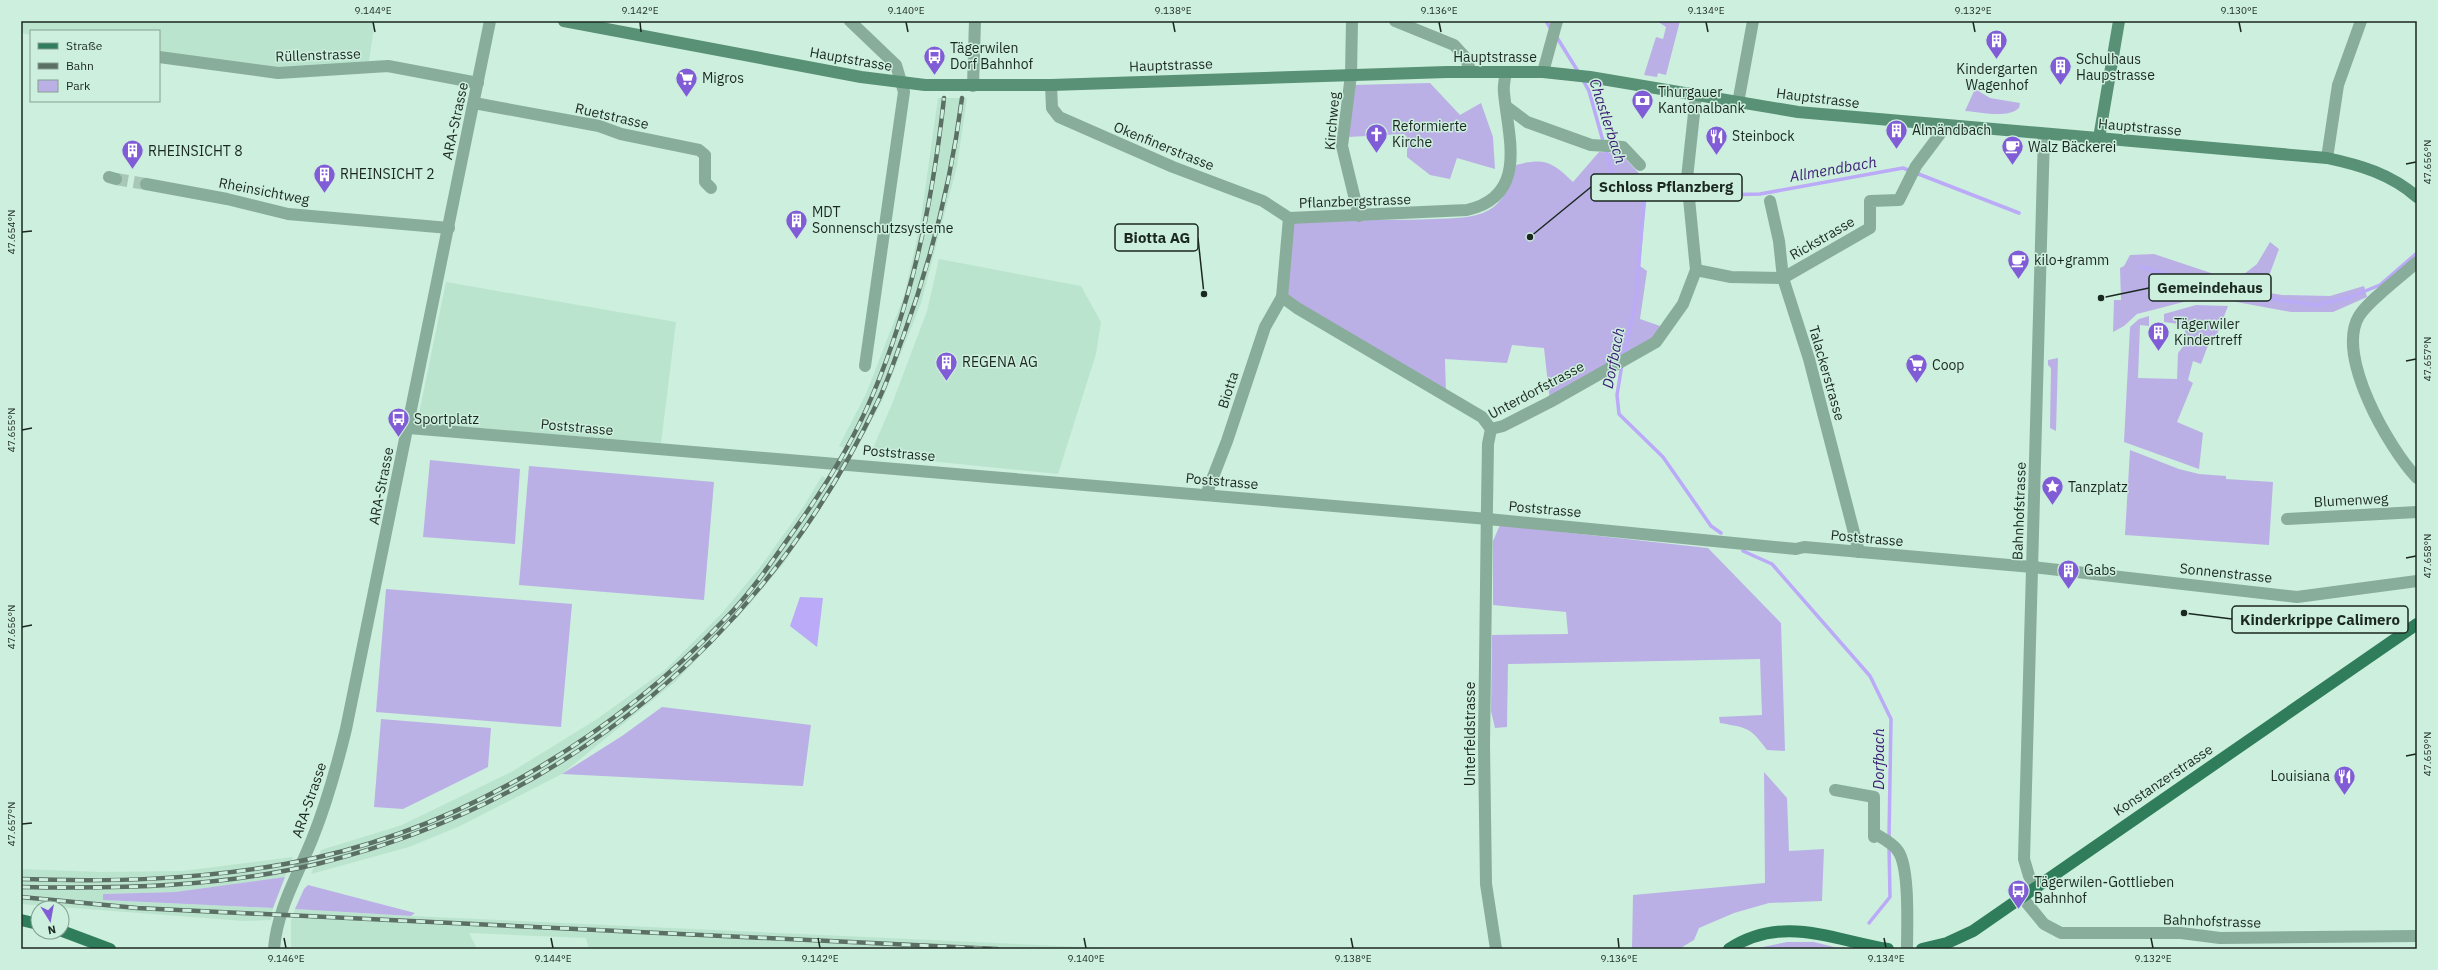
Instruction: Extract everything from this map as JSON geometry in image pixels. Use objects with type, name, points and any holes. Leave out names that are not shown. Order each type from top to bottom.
[{"type":"main road","name":"Konstanzerstrasse","points":[[1922,949],[1947,943],[1964,936],[2417,624]]},
{"type":"main road","points":[[1729,949],[1749,939],[1784,931],[1822,933],[1888,949]]},
{"type":"main road","points":[[70,934],[110,949]]},
{"type":"street","name":"ARA-Strasse","points":[[274,949],[276,934],[283,908],[330,792],[346,729],[409,428],[490,21]]},
{"type":"street","name":"Hauptstrasse","points":[[564,21],[581,22],[902,83],[973,86],[1471,72],[1544,72],[1570,74],[1590,76],[1738,103],[1798,112],[1942,126],[2327,158],[2369,168],[2389,178],[2417,197]]},
{"type":"street","points":[[850,21],[896,65],[904,92],[865,366]]},
{"type":"street","points":[[973,86],[975,21]]},
{"type":"street","name":"Kirchweg","points":[[1352,21],[1351,75],[1342,146],[1359,216]]},
{"type":"street","points":[[1395,21],[1454,45],[1465,58],[1471,72]]},
{"type":"street","points":[[1738,103],[1752,21]]},
{"type":"street","points":[[2099,138],[2119,21]]},
{"type":"street","points":[[2327,158],[2338,85],[2361,21]]},
{"type":"street","points":[[1544,72],[1551,38],[1556,23]]},
{"type":"street","name":"Rüllenstrasse","points":[[160,57],[278,73],[388,66],[478,83]]},
{"type":"street","name":"Pflanzbergstrasse","points":[[1282,297],[1289,218],[1467,210],[1488,202],[1502,186],[1511,161],[1512,141],[1504,92],[1506,72]]},
{"type":"street","name":"Okenfinerstrasse","points":[[1051,84],[1052,108],[1058,117],[1173,167],[1263,201],[1289,218]]},
{"type":"street","name":"Unterdorfstrasse","points":[[1488,519],[1488,444],[1491,429],[1502,426],[1550,402],[1656,342],[1683,304],[1696,270],[1689,194],[1688,163],[1696,95]]},
{"type":"street","name":"Ruetstrasse","points":[[474,103],[599,126],[621,134],[699,150],[706,159],[705,182],[711,188]]},
{"type":"street","points":[[1507,107],[1527,122],[1603,147],[1623,147],[1640,165]]},
{"type":"street","name":"Rickstrasse","points":[[1696,270],[1731,277],[1783,278],[1870,228],[1870,201],[1899,200],[1909,177],[1940,134],[1942,126]]},
{"type":"street","name":"Bahnhofstrasse","points":[[2035,886],[2029,876],[2024,859],[2044,134]]},
{"type":"street","name":"Rheinsichtweg","points":[[146,184],[227,199],[288,214],[449,228]]},
{"type":"street","name":"Talackerstrasse","points":[[1770,201],[1779,241],[1783,278],[1809,359],[1859,552]]},
{"type":"street","points":[[2417,262],[2363,311],[2352,333],[2354,361],[2359,381],[2400,456],[2417,478]]},
{"type":"street","points":[[1282,297],[1297,308],[1476,413],[1491,429]]},
{"type":"street","name":"Biotta","points":[[1206,495],[1227,441],[1265,326],[1282,297]]},
{"type":"street","name":"Poststrasse","points":[[409,428],[1488,519],[1689,537],[1742,544],[2032,566]]},
{"type":"street","name":"Blumenweg","points":[[2287,519],[2417,512]]},
{"type":"street","name":"Unterfeldstrasse","points":[[1488,519],[1484,745],[1486,884],[1496,949]]},
{"type":"street","name":"Sonnenstrasse","points":[[2032,566],[2297,597],[2417,581]]},
{"type":"street","points":[[1835,790],[1874,797],[1881,839],[1902,859],[1907,897],[1907,949]]},
{"type":"street","name":"Bahnhofstrasse","points":[[2021,896],[2044,924],[2061,933],[2181,933],[2220,938],[2417,936]]},
{"type":"shaded area","points":[[21,21],[375,21],[369,61],[309,70],[279,68],[160,53],[160,30],[30,30],[30,35],[21,33]]},
{"type":"shaded area","points":[[938,98],[967,98],[957,166],[921,303],[882,401],[855,452],[839,446],[866,394],[904,296],[920,226]]},
{"type":"shaded area","name":"REGENA AG","points":[[939,259],[1081,286],[1101,322],[1096,354],[1058,474],[870,455],[892,404],[927,311]]},
{"type":"shaded area","points":[[446,282],[676,322],[661,443],[417,423]]},
{"type":"shaded area","points":[[822,476],[835,484],[784,563],[748,606],[676,681],[562,774],[460,826],[409,847],[311,874],[321,850],[402,825],[513,771],[597,719],[665,670],[721,614],[758,570],[804,506]]},
{"type":"shaded area","points":[[800,597],[823,598],[817,647],[790,626]]},
{"type":"shaded area","points":[[293,857],[285,877],[280,878],[175,892],[103,894],[103,900],[273,908],[271,920],[244,921],[70,908],[70,900],[30,900],[30,905],[21,904],[21,869],[101,872],[182,871]]},
{"type":"shaded area","points":[[295,909],[411,916],[1126,949],[589,949],[586,938],[469,933],[477,949],[291,949],[291,921]]},
{"type":"green space","points":[[1657,21],[1680,21],[1666,75],[1658,73],[1657,77],[1644,75],[1656,37],[1663,39],[1666,27]]},
{"type":"green space","points":[[1430,83],[1460,115],[1481,103],[1493,137],[1495,169],[1457,158],[1450,179],[1430,175],[1407,157],[1407,137],[1404,134],[1348,137],[1353,85]]},
{"type":"green space","points":[[1975,89],[1990,98],[2020,103],[2019,108],[2008,113],[2001,114],[1965,111]]},
{"type":"green space","points":[[1599,152],[1620,153],[1648,183],[1640,266],[1647,271],[1640,319],[1660,326],[1656,342],[1550,402],[1544,348],[1512,345],[1507,363],[1445,359],[1446,395],[1282,297],[1289,218],[1398,220],[1470,217],[1489,210],[1499,202],[1510,184],[1516,165],[1535,162],[1548,163],[1560,170],[1573,182]]},
{"type":"green space","points":[[2270,242],[2279,249],[2263,292],[2282,295],[2330,296],[2364,286],[2367,297],[2333,312],[2291,312],[2231,301],[2199,298],[2137,314],[2124,326],[2113,332],[2114,300],[2121,300],[2120,268],[2124,266],[2130,255],[2154,254],[2235,281],[2257,264]]},
{"type":"green space","points":[[2196,305],[2228,306],[2214,342],[2210,340],[2201,364],[2193,361],[2188,380],[2193,383],[2177,422],[2203,433],[2199,469],[2124,442],[2130,327],[2139,319],[2149,316],[2149,326],[2140,325],[2138,378],[2177,379],[2178,353],[2185,344],[2185,325],[2164,322],[2164,314]]},
{"type":"green space","points":[[2058,358],[2056,431],[2050,428],[2051,368],[2048,365],[2048,360]]},
{"type":"green space","points":[[2130,450],[2179,469],[2199,474],[2226,476],[2226,479],[2273,482],[2269,545],[2125,535]]},
{"type":"green space","points":[[430,460],[520,469],[515,544],[423,537]]},
{"type":"green space","points":[[529,466],[714,482],[704,600],[519,585]]},
{"type":"green space","points":[[1500,525],[1708,548],[1781,623],[1785,751],[1767,750],[1748,730],[1737,726],[1720,723],[1719,717],[1762,715],[1760,659],[1508,664],[1507,727],[1495,728],[1491,711],[1492,635],[1568,634],[1566,612],[1493,605],[1493,541]]},
{"type":"green space","points":[[386,589],[572,604],[561,727],[376,712]]},
{"type":"green space","points":[[662,707],[811,725],[803,786],[562,774],[622,736]]},
{"type":"green space","points":[[381,719],[491,728],[488,767],[403,809],[374,807]]},
{"type":"green space","points":[[1764,772],[1787,798],[1789,851],[1824,849],[1822,901],[1769,903],[1734,913],[1699,928],[1694,940],[1679,949],[1632,949],[1633,895],[1765,883]]},
{"type":"green space","points":[[285,877],[273,908],[103,900],[103,894],[175,892]]},
{"type":"green space","points":[[308,885],[415,913],[411,916],[295,909],[304,889]]},
{"type":"green space","points":[[1787,942],[1814,942],[1842,949],[1753,949]]},
{"type":"waterway","name":"Chastlerbach","points":[[1546,21],[1551,29]]},
{"type":"waterway","name":"Chastlerbach","points":[[1556,36],[1579,73]]},
{"type":"waterway","name":"Allmendbach","points":[[1583,80],[1589,91],[1612,173],[1621,187],[1644,197],[1760,194],[1903,168],[2019,213]]},
{"type":"waterway","name":"Dorfbach","points":[[1624,356],[1636,301],[1644,197]]},
{"type":"waterway","name":"Allmendbach","points":[[2141,267],[2229,293],[2315,305],[2348,298],[2380,285],[2417,253]]},
{"type":"waterway","name":"Dorfbach","points":[[1622,364],[1617,395],[1619,414],[1663,457],[1711,526],[1721,533]]},
{"type":"waterway","name":"Dorfbach","points":[[1743,551],[1772,564],[1870,676],[1891,719],[1889,838]]},
{"type":"waterway","name":"Dorfbach","points":[[1869,923],[1890,897],[1889,846]]},
{"type":"tunnel","points":[[116,179],[146,184]]},
{"type":"railway","points":[[21,879],[120,880],[186,877],[219,874],[285,864],[347,850],[408,830],[466,806],[523,776],[578,743],[630,705],[678,664],[734,610],[761,576],[806,513],[828,480],[857,429],[887,358],[910,286],[934,174],[944,98]]},
{"type":"railway","points":[[21,887],[134,887],[172,885],[247,877],[321,863],[412,835],[498,797],[579,750],[652,695],[720,633],[780,562],[833,485],[878,401],[913,307],[932,249],[952,160],[962,98]]},
{"type":"railway","points":[[21,897],[137,908],[997,949]]},
{"type":"place","name":"Kindergarten Wagenhof","points":[[1997,60]]},
{"type":"place","name":"Tägerwilen Dorf Bahnhof","points":[[935,76]]},
{"type":"place","name":"Schulhaus Haupstrasse","points":[[2061,86]]},
{"type":"place","name":"Migros","points":[[686,98]]},
{"type":"place","name":"Thurgauer Kantonalbank","points":[[1642,120]]},
{"type":"place","name":"Almändbach","points":[[1897,150]]},
{"type":"place","name":"Reformierte Kirche","points":[[1377,154]]},
{"type":"place","name":"Steinbock","points":[[1716,156]]},
{"type":"place","name":"Walz Bäckerei","points":[[2013,166]]},
{"type":"place","name":"RHEINSICHT 8","points":[[133,170]]},
{"type":"place","name":"RHEINSICHT 2","points":[[324,194]]},
{"type":"place","name":"Schloss Pflanzberg","points":[[1530,237]]},
{"type":"place","name":"MDT Sonnenschutzsysteme","points":[[796,240]]},
{"type":"place","name":"kilo+gramm","points":[[2018,280]]},
{"type":"place","name":"Biotta AG","points":[[1204,294]]},
{"type":"place","name":"Gemeindehaus","points":[[2101,298]]},
{"type":"place","name":"Tägerwiler Kindertreff","points":[[2158,352]]},
{"type":"place","name":"REGENA AG","points":[[946,382]]},
{"type":"place","name":"Coop","points":[[1916,384]]},
{"type":"place","name":"Sportplatz","points":[[399,438]]},
{"type":"place","name":"Tanzplatz","points":[[2052,506]]},
{"type":"place","name":"Gabs","points":[[2069,590]]},
{"type":"place","name":"Kinderkrippe Calimero","points":[[2184,613]]},
{"type":"place","name":"Louisiana","points":[[2345,796]]},
{"type":"place","name":"Tägerwilen-Gottlieben Bahnhof","points":[[2019,910]]}]
